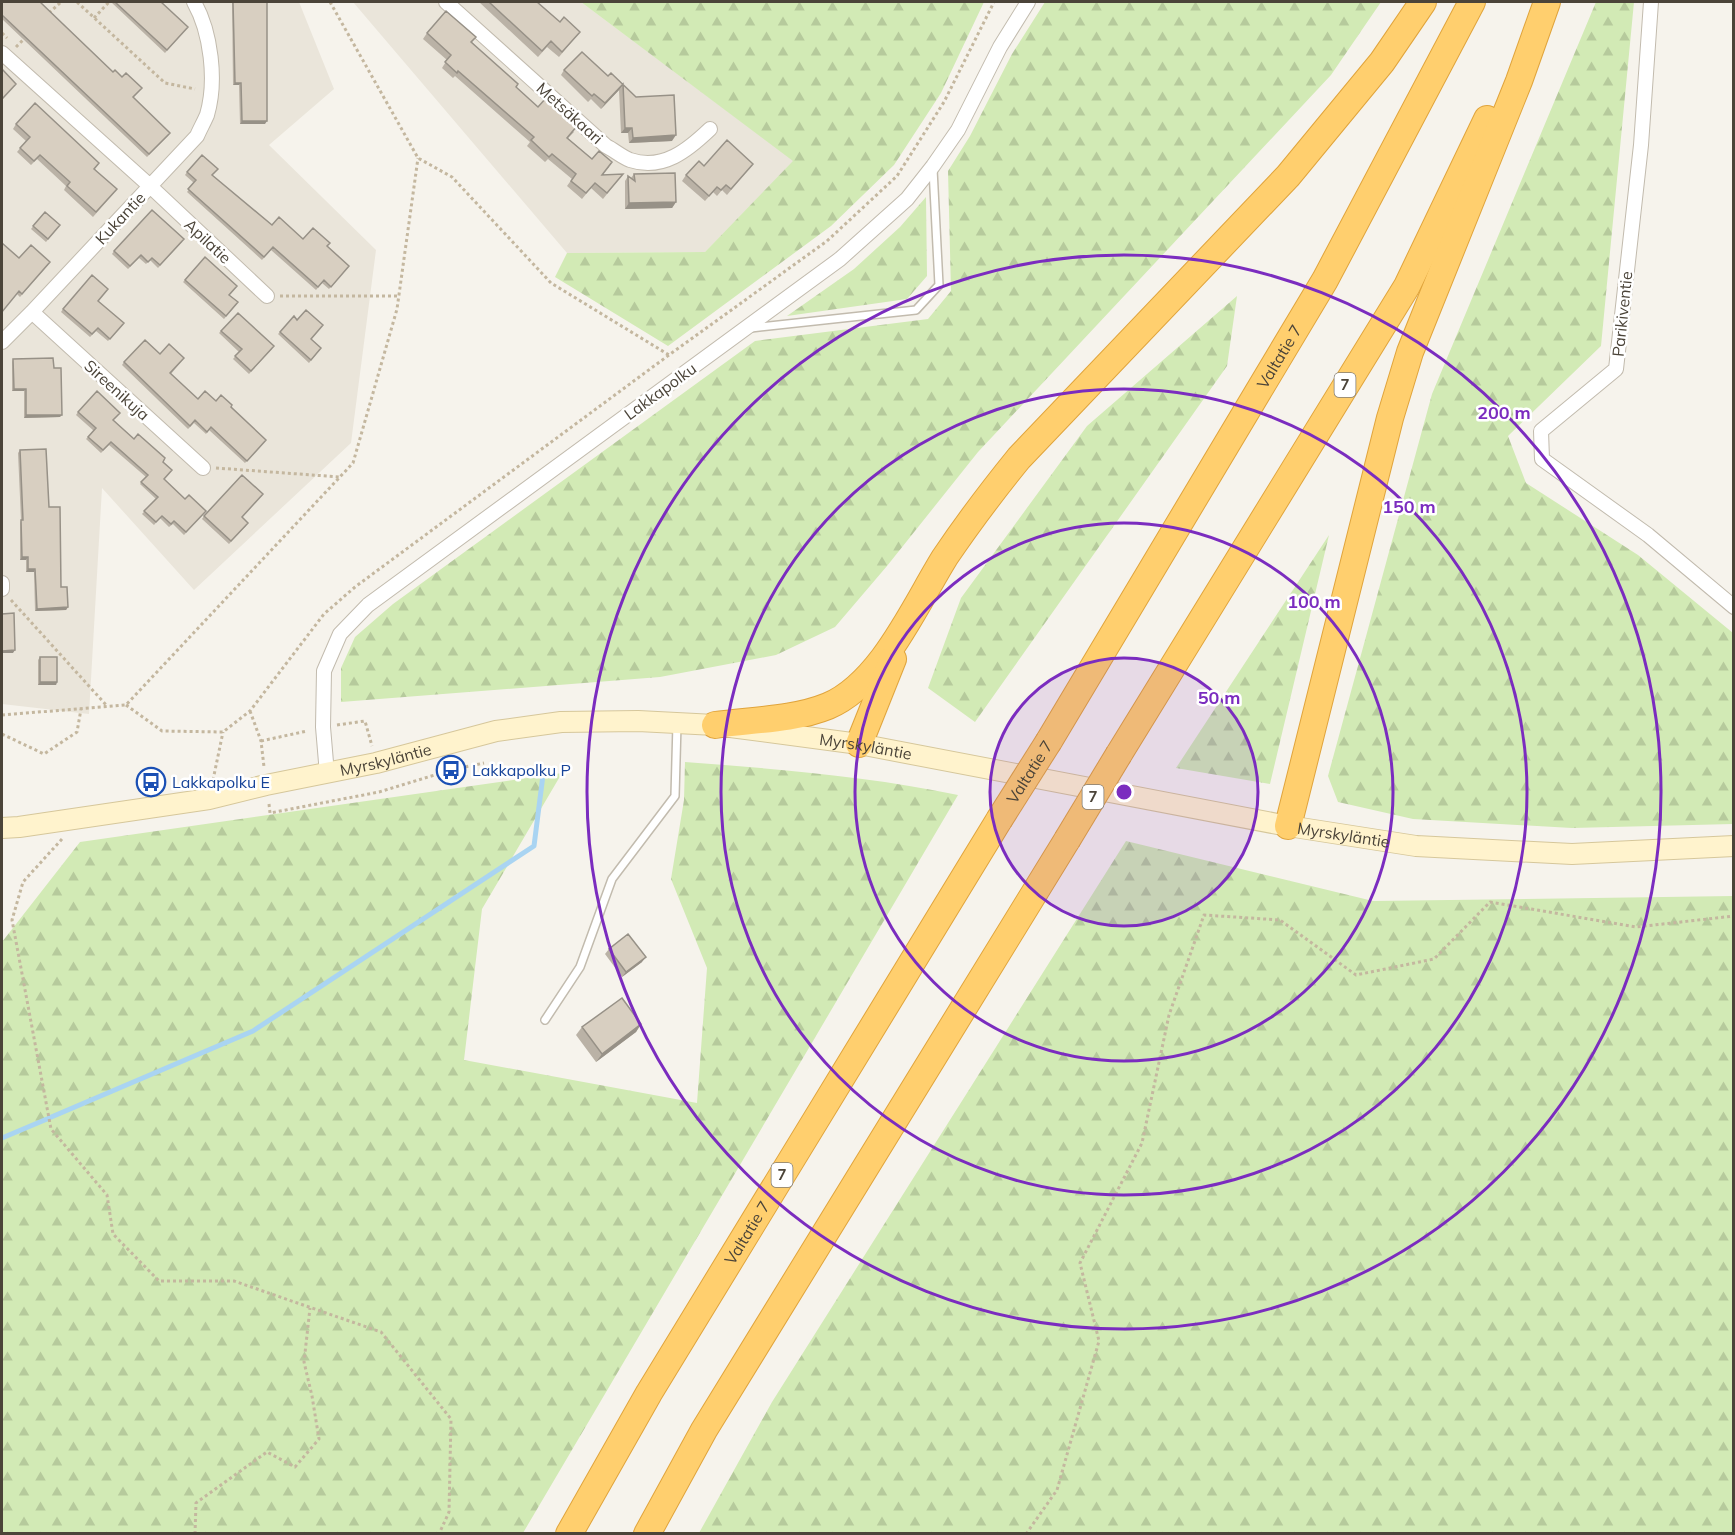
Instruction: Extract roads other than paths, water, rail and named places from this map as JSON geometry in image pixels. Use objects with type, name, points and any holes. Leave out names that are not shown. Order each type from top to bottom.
[{"type":"highway","points":[[715,725],[793,715],[829,706],[864,682],[905,628],[944,559],[978,508],[1019,458],[1288,176],[1382,62],[1423,2]]},
{"type":"highway","name":"Valtatie 7","points":[[569,1533],[656,1383],[1049,741],[1325,280],[1472,2]]},
{"type":"highway","points":[[1288,826],[1390,418],[1406,363],[1519,81],[1545,2]]},
{"type":"highway","name":"7","points":[[647,1533],[704,1430],[1407,286],[1545,2]]},
{"type":"highway","points":[[859,744],[905,628]]},
{"type":"street","points":[[150,186],[197,136],[207,115],[211,92],[211,61],[208,35],[194,2]]},
{"type":"street","name":"Metsäkaari","points":[[446,2],[606,146],[629,160],[647,163],[668,160],[688,150],[710,129]]},
{"type":"street","name":"Lakkapolku","points":[[327,774],[323,727],[324,671],[340,634],[368,605],[840,259],[907,199],[958,130],[1000,47],[1028,2]]},
{"type":"street","name":"Parikiventie","points":[[1652,2],[1641,145],[1616,369],[1541,431],[1542,459],[1648,535],[1734,606]]},
{"type":"street","name":"Kukantie","points":[[2,342],[150,186],[4,55]]},
{"type":"street","name":"Apilatie","points":[[150,186],[267,296]]},
{"type":"street","name":"Sireenikuja","points":[[32,312],[203,468]]},
{"type":"street","points":[[2,583],[2,589]]},
{"type":"street","name":"Myrskyläntie","points":[[2,828],[80,819],[209,799],[376,763],[496,731],[561,722],[677,723],[715,725],[859,744],[1288,826],[1416,846],[1561,854],[1734,846]]},
{"type":"lane","points":[[745,329],[916,310],[939,285],[933,166]]},
{"type":"lane","points":[[545,1020],[580,967],[612,879],[675,796],[677,723]]},
{"type":"waterway","points":[[49,1118],[253,1031],[534,846],[543,775]]},
{"type":"waterway","points":[[2,1138],[47,1119]]},
{"type":"place","name":"Lakkapolku P","points":[[451,770]]},
{"type":"place","name":"Lakkapolku E","points":[[151,782]]}]
